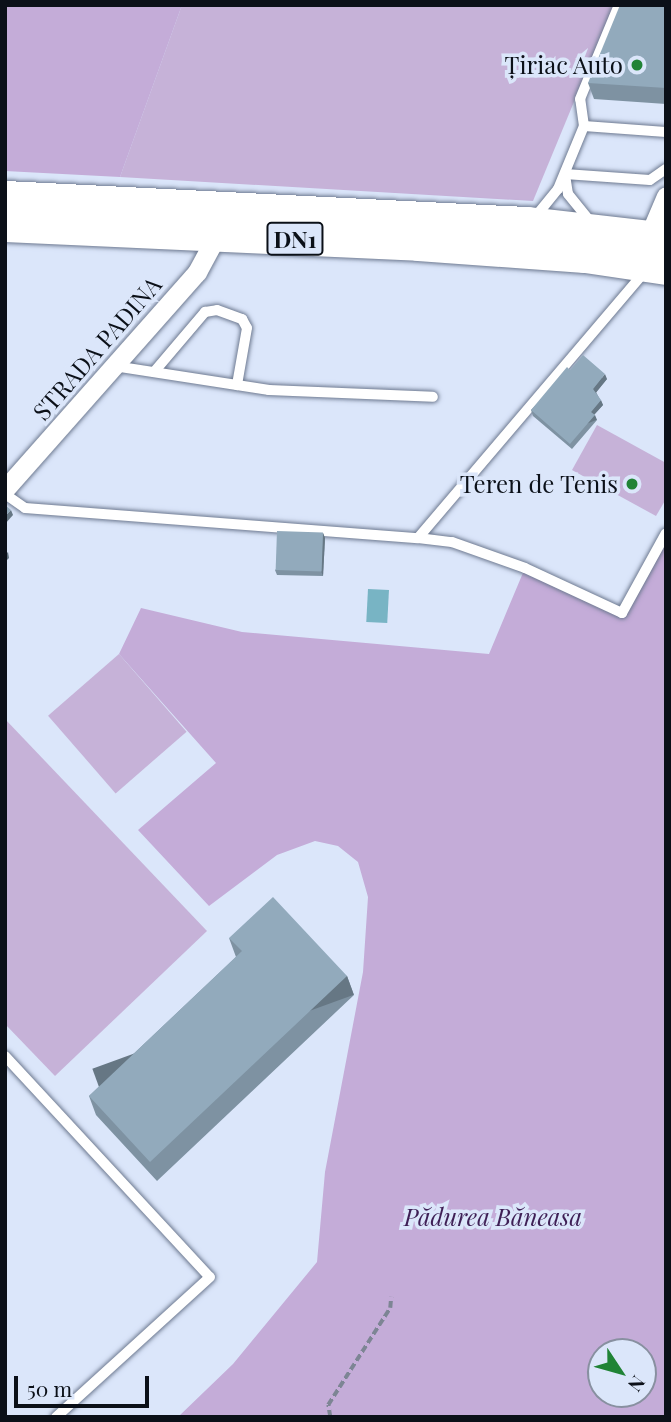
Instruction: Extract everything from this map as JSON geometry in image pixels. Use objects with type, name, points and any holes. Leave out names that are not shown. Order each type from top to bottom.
[{"type":"highway","name":"DN1","points":[[5,197],[600,229],[658,252]]},
{"type":"highway","name":"DN1","points":[[5,225],[658,252]]},
{"type":"street","points":[[658,252],[666,196]]},
{"type":"street","name":"STRADA PADINA","points":[[5,491],[197,272],[217,235]]},
{"type":"lane","points":[[526,223],[544,208],[565,174],[584,126],[580,99],[619,5]]},
{"type":"lane","points":[[584,126],[666,132]]},
{"type":"lane","points":[[565,174],[650,180],[666,169]]},
{"type":"lane","points":[[565,174],[573,203],[600,229]]},
{"type":"lane","points":[[418,538],[658,252]]},
{"type":"lane","points":[[154,372],[205,312],[217,310],[242,319],[247,328],[237,385]]},
{"type":"lane","points":[[114,366],[237,385],[433,397]]},
{"type":"lane","points":[[5,491],[25,508],[452,542],[525,568],[622,613],[666,533]]},
{"type":"lane","points":[[5,1056],[210,1277],[56,1417]]},
{"type":"path","points":[[330,1417],[328,1405],[390,1308],[391,1297]]},
{"type":"shaded area","points":[[182,5],[614,5],[533,201],[120,177]]},
{"type":"shaded area","name":"Teren de Tenis","points":[[597,425],[666,463],[666,499],[656,516],[572,470]]},
{"type":"shaded area","points":[[119,654],[187,732],[116,793],[48,716]]},
{"type":"shaded area","points":[[5,719],[207,931],[55,1076],[5,1024]]},
{"type":"green space","points":[[5,5],[182,5],[120,177],[5,171]]},
{"type":"green space","name":"Pădurea Băneasa","points":[[666,533],[666,1417],[178,1417],[233,1364],[317,1262],[325,1172],[363,972],[368,897],[358,862],[338,846],[315,841],[277,855],[209,906],[138,830],[216,763],[119,654],[141,608],[242,632],[489,654],[525,568],[622,613]]},
{"type":"water","points":[[368,589],[389,590],[387,623],[366,622]]},
{"type":"building","name":"Țiriac Auto","points":[[620,5],[666,5],[666,88],[588,83]]},
{"type":"building","points":[[583,355],[605,374],[593,389],[601,400],[591,412],[595,415],[570,444],[531,410],[567,367],[570,370]]},
{"type":"building","points":[[5,505],[11,510],[5,516]]},
{"type":"building","points":[[277,531],[323,533],[322,572],[276,570]]},
{"type":"building","points":[[273,897],[347,976],[150,1162],[89,1096],[242,951],[229,938]]},
{"type":"place","name":"Țiriac Auto","points":[[637,65]]},
{"type":"place","name":"Teren de Tenis","points":[[632,484]]}]
